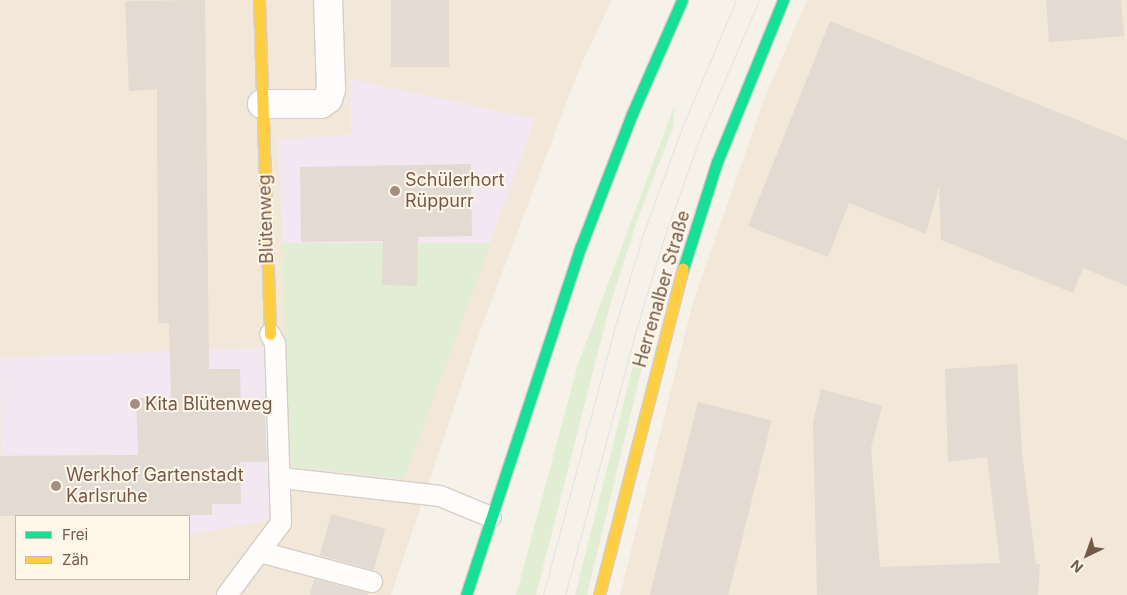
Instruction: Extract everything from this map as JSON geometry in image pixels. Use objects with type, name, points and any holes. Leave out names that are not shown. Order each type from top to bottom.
[{"type":"street","name":"Blütenweg","points":[[259,0],[270,334]]},
{"type":"street","points":[[262,104],[320,104],[328,99],[331,90],[328,0]]},
{"type":"street","points":[[466,595],[581,246],[632,114],[682,0]]},
{"type":"street","name":"Herrenalber Straße","points":[[599,595],[681,276],[717,162],[783,0]]},
{"type":"street","points":[[489,566],[504,480]]},
{"type":"lane","points":[[227,595],[281,523],[282,478],[275,343],[270,334]]},
{"type":"lane","points":[[282,478],[440,496],[492,517]]},
{"type":"lane","points":[[260,552],[372,582]]},
{"type":"shaded area","points":[[0,0],[612,0],[578,72],[476,342],[391,595],[0,595]]},
{"type":"shaded area","points":[[807,0],[1127,0],[1127,595],[620,595],[693,302],[766,94]]},
{"type":"shaded area","points":[[350,79],[535,119],[404,479],[291,466],[278,139],[351,134]]},
{"type":"shaded area","name":"Kita Blütenweg","points":[[268,347],[273,519],[190,535],[190,515],[113,515],[112,454],[1,455],[0,358]]},
{"type":"green space","points":[[675,104],[673,127],[637,221],[610,305],[536,595],[516,595],[578,364]]},
{"type":"green space","name":"Kita Blütenweg","points":[[281,243],[491,243],[404,479],[291,466]]},
{"type":"green space","points":[[647,347],[587,595],[575,595],[634,361]]},
{"type":"building","points":[[205,0],[209,369],[240,369],[241,411],[265,412],[267,462],[240,462],[241,504],[212,504],[212,515],[0,516],[0,456],[138,455],[136,398],[171,398],[169,323],[158,323],[157,89],[129,91],[125,1]]},
{"type":"building","points":[[391,0],[449,0],[449,67],[391,67]]},
{"type":"building","points":[[1046,0],[1121,0],[1124,36],[1049,42]]},
{"type":"building","points":[[830,21],[1127,140],[1127,286],[1083,268],[1073,293],[941,240],[939,186],[926,234],[849,203],[828,257],[748,226]]},
{"type":"building","points":[[471,164],[472,236],[418,237],[417,286],[382,285],[383,241],[301,242],[300,167]]},
{"type":"building","points":[[1017,364],[1022,453],[1036,564],[1040,564],[1038,595],[817,595],[813,422],[821,389],[882,406],[871,448],[880,567],[1000,563],[987,457],[948,462],[945,369]]},
{"type":"building","points":[[698,402],[772,420],[728,595],[650,595]]},
{"type":"building","points":[[331,514],[385,528],[374,570],[320,556]]},
{"type":"building","points":[[314,579],[368,593],[368,595],[310,595]]},
{"type":"tram line","points":[[543,595],[615,327],[643,234],[681,130],[736,0]]},
{"type":"tram line","points":[[565,595],[635,333],[663,241],[700,137],[759,0]]},
{"type":"traffic: fast","points":[[466,595],[581,246],[632,114],[682,0]]},
{"type":"traffic: fast","points":[[683,269],[717,162],[783,0]]},
{"type":"traffic: slow","points":[[259,0],[270,334]]},
{"type":"traffic: slow","points":[[599,595],[683,269]]},
{"type":"place","name":"Schülerhort Rüppurr","points":[[395,191]]},
{"type":"place","name":"Kita Blütenweg","points":[[135,404]]},
{"type":"place","name":"Werkhof Gartenstadt Karlsruhe","points":[[56,486]]}]
